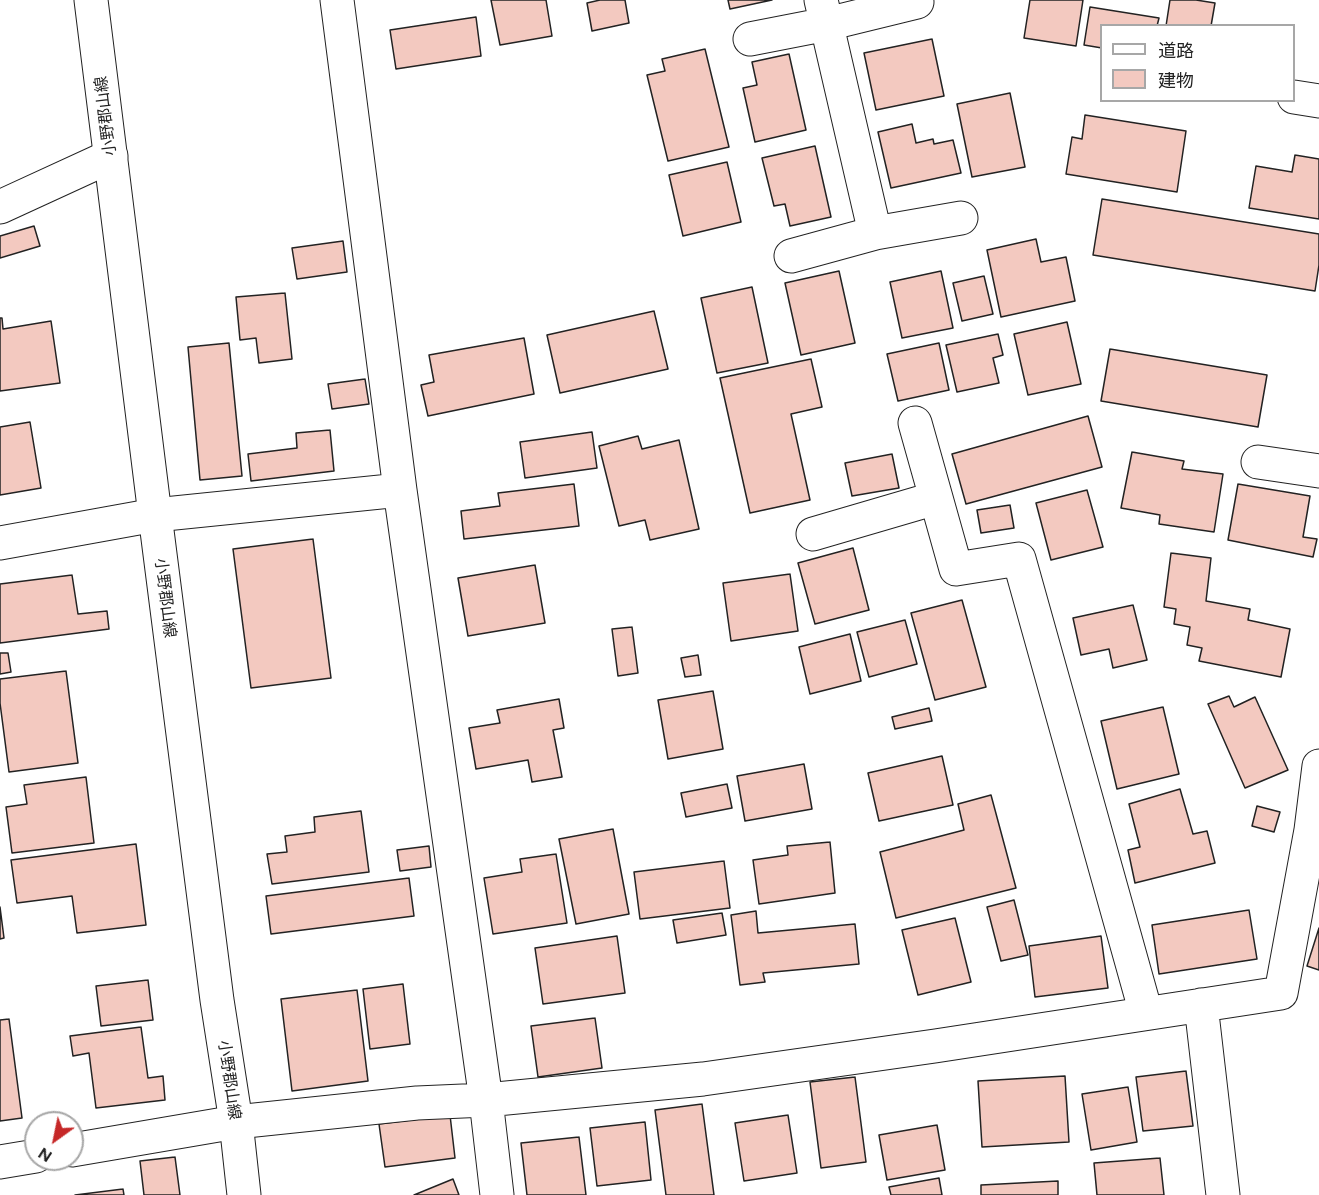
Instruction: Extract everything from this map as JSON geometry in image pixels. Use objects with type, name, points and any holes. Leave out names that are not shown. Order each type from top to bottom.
[{"type":"street","name":"小野郡山線","points":[[91,0],[217,1000],[236,1122],[244,1195]]},
{"type":"street","points":[[337,0],[400,490],[486,1100],[497,1195]]},
{"type":"street","points":[[750,39],[824,12],[917,2]]},
{"type":"street","points":[[824,12],[874,233]]},
{"type":"street","points":[[1295,97],[1319,101]]},
{"type":"street","points":[[0,207],[111,156]]},
{"type":"street","points":[[791,256],[874,233],[961,218]]},
{"type":"street","points":[[915,423],[956,569],[1019,559],[1146,1013]]},
{"type":"street","points":[[1258,462],[1319,471]]},
{"type":"street","points":[[0,543],[155,515],[400,490]]},
{"type":"street","points":[[813,534],[936,498]]},
{"type":"street","points":[[84,1148],[236,1122],[417,1103],[486,1100],[703,1079],[1281,993],[1315,831],[1319,766]]},
{"type":"street","points":[[1201,1005],[1222,1195]]},
{"type":"street","points":[[0,1162],[24,1158]]},
{"type":"building","points":[[491,0],[546,0],[552,36],[500,45]]},
{"type":"building","points":[[600,0],[625,0],[629,23],[592,31],[587,3]]},
{"type":"building","points":[[728,0],[772,0],[730,9]]},
{"type":"building","points":[[1030,0],[1083,0],[1076,46],[1024,38]]},
{"type":"building","points":[[1170,0],[1215,3],[1211,24],[1166,24]]},
{"type":"building","points":[[1090,7],[1159,18],[1158,24],[1100,24],[1100,48],[1084,45]]},
{"type":"building","points":[[476,17],[481,56],[396,69],[390,30]]},
{"type":"building","points":[[932,39],[944,96],[876,110],[864,53]]},
{"type":"building","points":[[705,49],[729,147],[668,161],[647,75],[665,71],[662,59]]},
{"type":"building","points":[[789,54],[806,130],[755,142],[743,88],[757,85],[752,62]]},
{"type":"building","points":[[1010,93],[1025,167],[972,177],[957,104]]},
{"type":"building","points":[[1085,115],[1186,131],[1177,192],[1066,174],[1072,137],[1082,139]]},
{"type":"building","points":[[912,124],[916,143],[933,139],[934,144],[953,140],[961,173],[891,188],[878,132]]},
{"type":"building","points":[[815,146],[831,217],[790,226],[785,204],[774,206],[762,158]]},
{"type":"building","points":[[1295,155],[1319,159],[1319,219],[1249,208],[1256,166],[1292,172]]},
{"type":"building","points":[[727,162],[741,222],[683,236],[669,175]]},
{"type":"building","points":[[1102,199],[1319,234],[1319,265],[1315,291],[1093,255]]},
{"type":"building","points":[[34,226],[40,246],[0,258],[0,236]]},
{"type":"building","points":[[1036,239],[1041,262],[1066,257],[1075,301],[1001,317],[987,250]]},
{"type":"building","points":[[343,241],[347,272],[297,279],[292,248]]},
{"type":"building","points":[[839,271],[855,343],[801,355],[785,283]]},
{"type":"building","points":[[941,271],[953,328],[902,338],[890,282]]},
{"type":"building","points":[[984,276],[993,314],[962,321],[953,283]]},
{"type":"building","points":[[752,287],[768,363],[717,373],[701,298]]},
{"type":"building","points":[[285,293],[292,359],[259,363],[256,338],[240,340],[236,297]]},
{"type":"building","points":[[654,311],[668,369],[560,393],[547,335]]},
{"type":"building","points":[[0,318],[2,318],[3,329],[51,321],[60,383],[0,391]]},
{"type":"building","points":[[1067,322],[1081,384],[1028,395],[1014,334]]},
{"type":"building","points":[[998,334],[1003,355],[993,358],[999,383],[957,392],[946,345]]},
{"type":"building","points":[[524,338],[534,394],[428,416],[421,385],[434,382],[429,355]]},
{"type":"building","points":[[229,343],[242,476],[200,480],[188,347]]},
{"type":"building","points":[[939,343],[949,390],[898,401],[887,354]]},
{"type":"building","points":[[1110,349],[1267,375],[1258,427],[1101,401]]},
{"type":"building","points":[[811,359],[822,407],[791,414],[810,500],[750,513],[720,378]]},
{"type":"building","points":[[365,379],[369,404],[332,409],[328,384]]},
{"type":"building","points":[[1088,416],[1102,467],[966,504],[952,454]]},
{"type":"building","points":[[30,422],[41,488],[0,495],[0,427]]},
{"type":"building","points":[[330,430],[334,471],[251,481],[248,454],[297,448],[296,433]]},
{"type":"building","points":[[592,432],[597,468],[525,478],[520,442]]},
{"type":"building","points":[[638,436],[642,449],[679,440],[699,529],[650,540],[645,520],[619,526],[599,446]]},
{"type":"building","points":[[1132,452],[1184,461],[1182,469],[1223,474],[1214,532],[1159,524],[1160,515],[1121,508]]},
{"type":"building","points":[[892,454],[899,488],[852,496],[845,463]]},
{"type":"building","points":[[574,484],[579,526],[464,539],[461,511],[500,506],[498,493]]},
{"type":"building","points":[[1238,484],[1310,496],[1303,537],[1317,539],[1313,557],[1228,540]]},
{"type":"building","points":[[1087,490],[1103,547],[1051,560],[1036,503]]},
{"type":"building","points":[[1010,505],[1014,528],[981,533],[977,510]]},
{"type":"building","points":[[313,539],[331,678],[251,688],[233,549]]},
{"type":"building","points":[[853,548],[869,610],[815,624],[798,563]]},
{"type":"building","points":[[1171,553],[1211,558],[1206,601],[1250,609],[1248,620],[1290,629],[1281,677],[1199,661],[1202,648],[1187,645],[1190,627],[1174,624],[1176,609],[1164,607]]},
{"type":"building","points":[[535,565],[545,623],[468,636],[458,578]]},
{"type":"building","points":[[790,574],[798,631],[731,641],[723,583]]},
{"type":"building","points":[[72,575],[78,614],[107,611],[109,629],[0,643],[0,584]]},
{"type":"building","points":[[962,600],[986,687],[935,700],[911,613]]},
{"type":"building","points":[[1133,605],[1147,660],[1113,668],[1109,649],[1081,655],[1073,618]]},
{"type":"building","points":[[905,620],[917,664],[869,677],[857,632]]},
{"type":"building","points":[[632,627],[638,673],[618,676],[612,629]]},
{"type":"building","points":[[850,634],[861,681],[810,694],[799,647]]},
{"type":"building","points":[[0,653],[8,653],[11,672],[0,674]]},
{"type":"building","points":[[698,655],[701,675],[685,677],[681,658]]},
{"type":"building","points":[[66,671],[78,763],[9,772],[0,703],[0,679]]},
{"type":"building","points":[[713,691],[723,749],[668,759],[658,700]]},
{"type":"building","points":[[1229,696],[1234,707],[1255,697],[1288,770],[1245,788],[1208,704]]},
{"type":"building","points":[[559,699],[564,728],[553,730],[562,777],[532,782],[528,760],[476,769],[469,728],[500,723],[497,710]]},
{"type":"building","points":[[1163,707],[1179,774],[1117,789],[1101,721]]},
{"type":"building","points":[[929,708],[932,721],[895,729],[892,717]]},
{"type":"building","points":[[942,756],[953,805],[879,821],[868,773]]},
{"type":"building","points":[[804,764],[812,809],[745,821],[737,776]]},
{"type":"building","points":[[86,777],[94,843],[12,853],[6,807],[27,804],[24,785]]},
{"type":"building","points":[[727,784],[732,808],[686,817],[681,793]]},
{"type":"building","points":[[1180,789],[1193,834],[1207,831],[1215,863],[1135,883],[1128,850],[1140,847],[1129,804]]},
{"type":"building","points":[[991,795],[1016,888],[896,918],[880,852],[964,830],[958,804]]},
{"type":"building","points":[[1257,806],[1280,812],[1274,832],[1252,826]]},
{"type":"building","points":[[361,811],[369,872],[272,884],[267,854],[287,852],[285,836],[315,832],[314,817]]},
{"type":"building","points":[[613,829],[629,914],[576,924],[559,839]]},
{"type":"building","points":[[830,842],[835,893],[759,904],[753,860],[788,855],[787,846]]},
{"type":"building","points":[[136,844],[146,925],[77,933],[72,896],[17,903],[11,860]]},
{"type":"building","points":[[429,846],[431,867],[400,871],[397,850]]},
{"type":"building","points":[[556,854],[567,923],[493,934],[484,878],[522,872],[520,859]]},
{"type":"building","points":[[724,861],[730,908],[640,919],[634,872]]},
{"type":"building","points":[[409,878],[414,916],[271,934],[266,896]]},
{"type":"building","points":[[1014,900],[1028,955],[1001,961],[987,907]]},
{"type":"building","points":[[0,907],[4,938],[0,939]]},
{"type":"building","points":[[1249,910],[1257,959],[1159,974],[1152,925]]},
{"type":"building","points":[[756,911],[758,933],[855,924],[859,964],[763,973],[765,982],[740,985],[731,915]]},
{"type":"building","points":[[722,913],[726,935],[677,943],[673,920]]},
{"type":"building","points":[[955,918],[971,982],[918,995],[902,930]]},
{"type":"building","points":[[1319,928],[1319,970],[1307,966]]},
{"type":"building","points":[[617,936],[625,993],[543,1004],[535,948]]},
{"type":"building","points":[[1101,936],[1108,988],[1035,997],[1029,946]]},
{"type":"building","points":[[148,980],[153,1020],[101,1026],[96,986]]},
{"type":"building","points":[[403,984],[410,1044],[370,1049],[363,989]]},
{"type":"building","points":[[357,990],[368,1081],[292,1091],[281,999]]},
{"type":"building","points":[[595,1018],[602,1068],[538,1077],[531,1026]]},
{"type":"building","points":[[9,1019],[22,1118],[0,1121],[0,1020]]},
{"type":"building","points":[[141,1027],[148,1078],[163,1076],[165,1100],[96,1108],[89,1053],[73,1056],[70,1036]]},
{"type":"building","points":[[1186,1071],[1193,1126],[1143,1131],[1136,1077]]},
{"type":"building","points":[[1065,1076],[1069,1142],[982,1147],[978,1081]]},
{"type":"building","points":[[855,1077],[866,1162],[821,1168],[810,1082]]},
{"type":"building","points":[[1128,1087],[1137,1142],[1091,1150],[1082,1094]]},
{"type":"building","points":[[702,1104],[714,1195],[666,1195],[655,1110]]},
{"type":"building","points":[[450,1115],[455,1158],[385,1167],[379,1124]]},
{"type":"building","points":[[788,1115],[797,1173],[744,1181],[735,1123]]},
{"type":"building","points":[[645,1122],[651,1180],[597,1186],[590,1128]]},
{"type":"building","points":[[937,1125],[945,1170],[887,1180],[879,1135]]},
{"type":"building","points":[[579,1137],[586,1195],[527,1195],[521,1143]]},
{"type":"building","points":[[175,1157],[180,1195],[144,1195],[140,1161]]},
{"type":"building","points":[[1160,1158],[1164,1195],[1097,1195],[1094,1163]]},
{"type":"building","points":[[939,1178],[942,1195],[891,1195],[889,1187]]},
{"type":"building","points":[[453,1179],[459,1195],[414,1195]]},
{"type":"building","points":[[1058,1181],[1058,1195],[981,1195],[981,1185]]},
{"type":"building","points":[[123,1189],[124,1195],[75,1195]]}]
